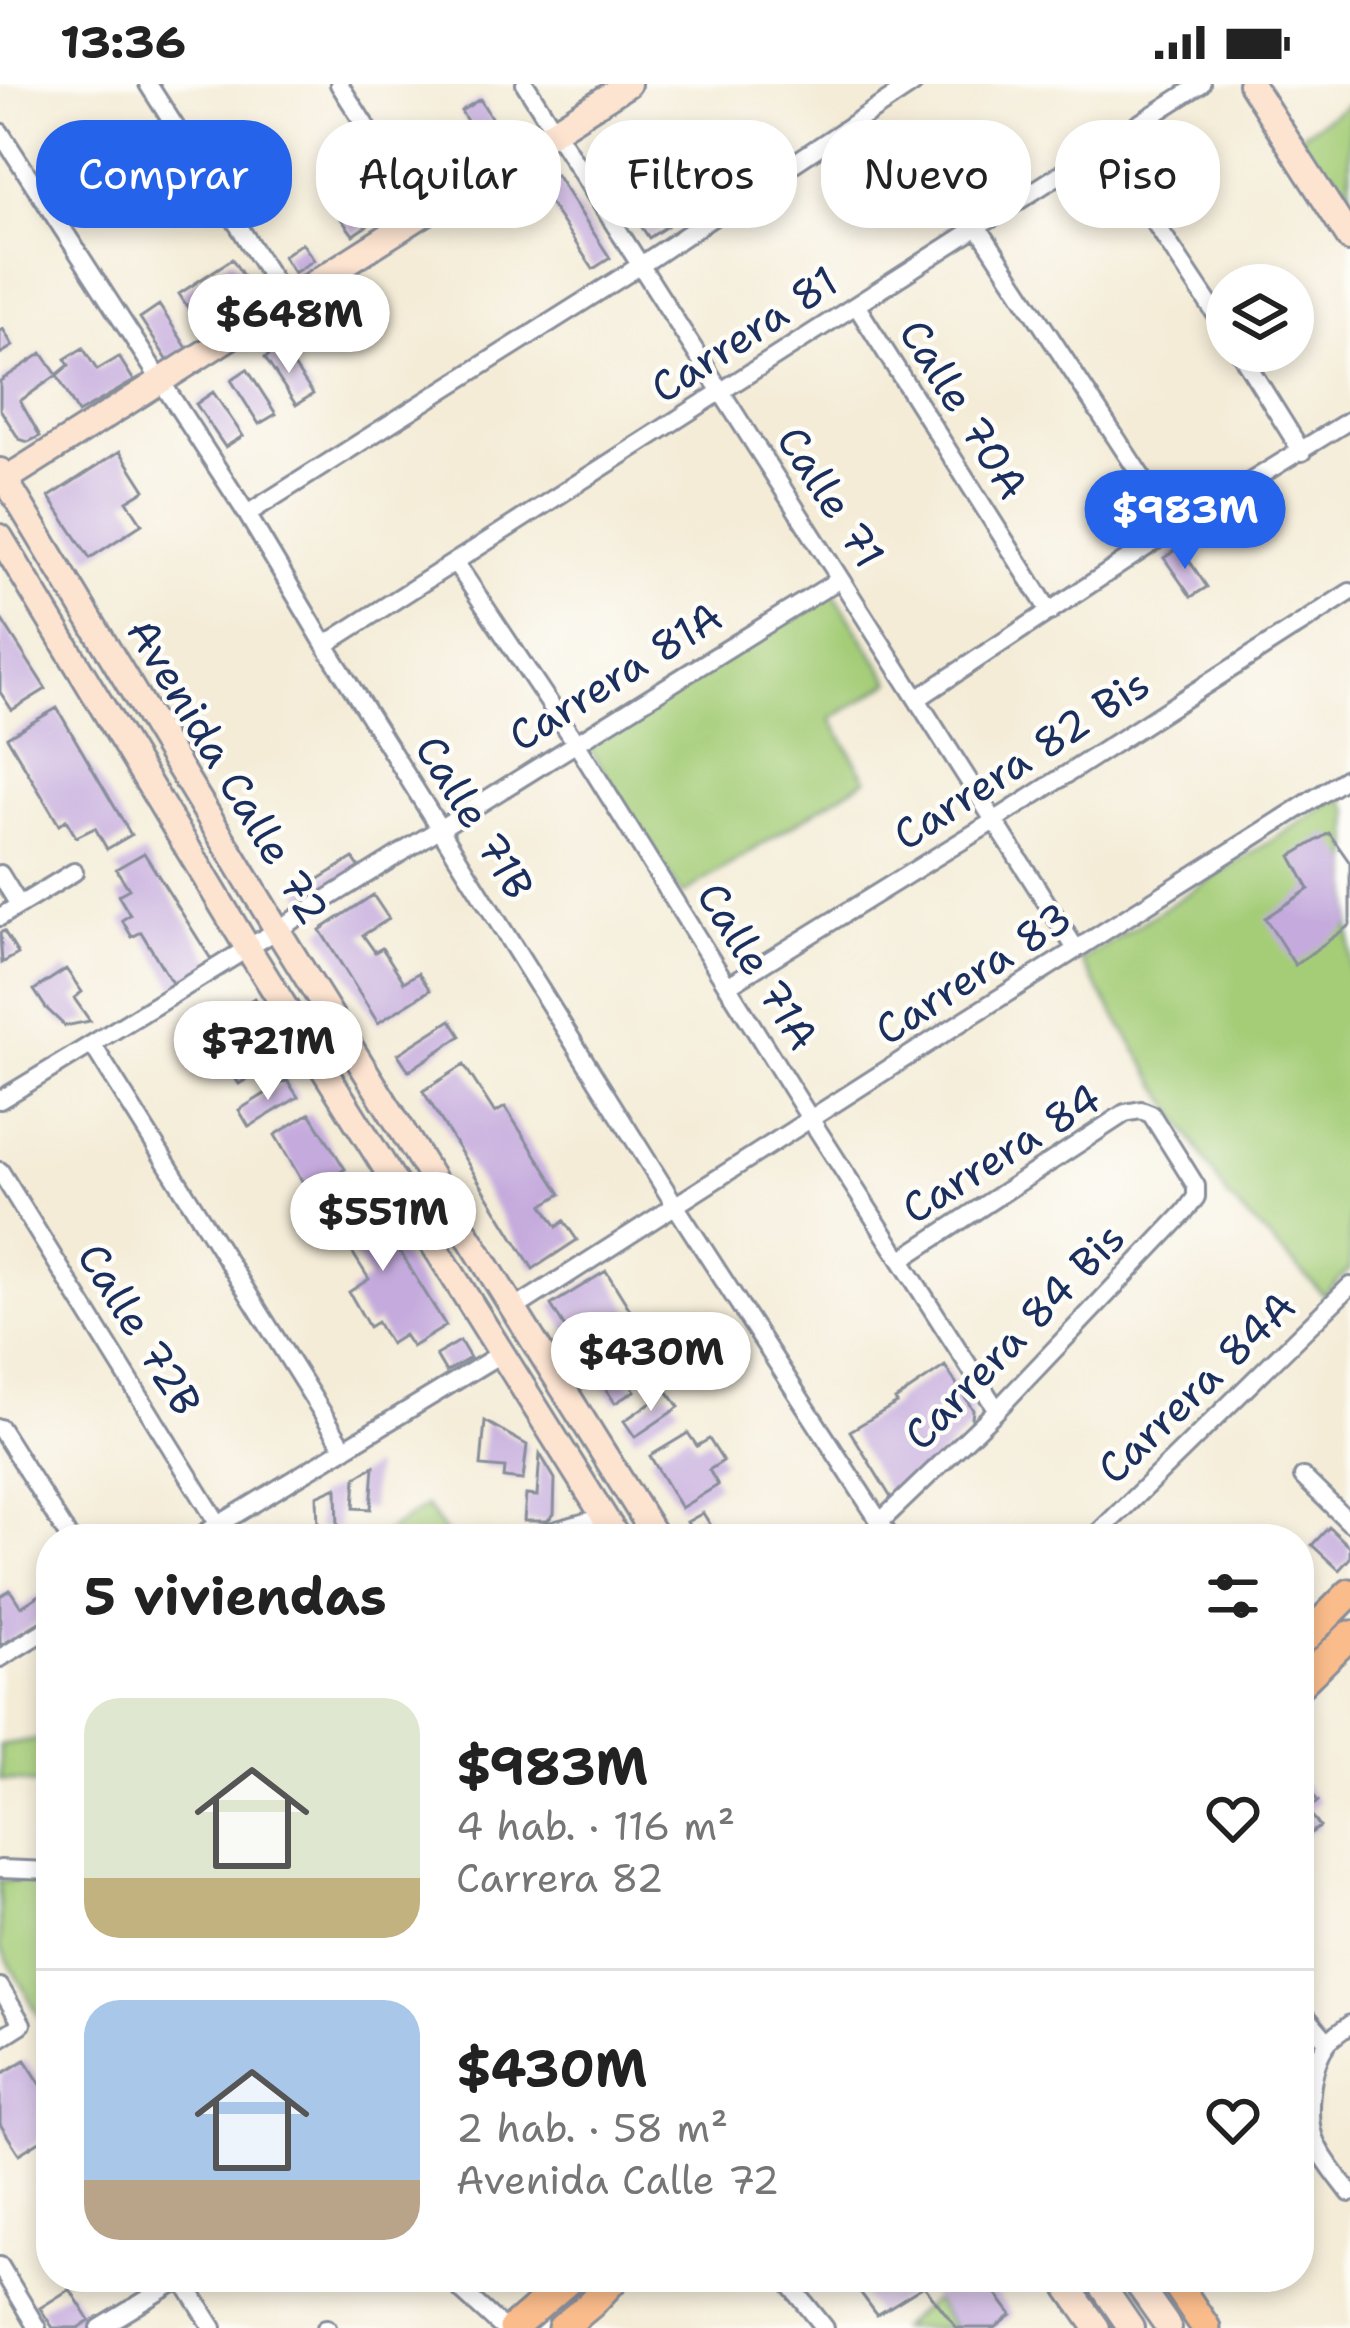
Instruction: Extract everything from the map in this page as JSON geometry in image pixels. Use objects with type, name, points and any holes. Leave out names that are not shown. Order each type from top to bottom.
[{"type":"main road","points":[[561,129],[628,84]]},
{"type":"main road","points":[[1251,84],[1350,239]]},
{"type":"main road","points":[[2,478],[404,228]]},
{"type":"main road","name":"Avenida Calle 72","points":[[2,478],[648,1524]]},
{"type":"main road","name":"Avenida Calle 72","points":[[0,537],[249,950],[608,1524]]},
{"type":"main road","points":[[1314,1629],[1350,1593]]},
{"type":"main road","points":[[1314,1670],[1350,1635]]},
{"type":"main road","points":[[513,2328],[555,2292]]},
{"type":"main road","points":[[562,2328],[603,2292]]},
{"type":"main road","points":[[1072,2292],[1097,2328]]},
{"type":"main road","points":[[1106,2292],[1131,2328]]},
{"type":"main road","points":[[1144,2292],[1169,2328]]},
{"type":"main road","points":[[1182,2292],[1205,2328]]},
{"type":"street","points":[[148,84],[286,302]]},
{"type":"street","points":[[339,84],[362,120]]},
{"type":"street","name":"Calle 71","points":[[525,84],[548,120]]},
{"type":"street","points":[[248,514],[640,265],[913,84]]},
{"type":"street","name":"Carrera 81","points":[[1145,120],[1201,84]]},
{"type":"street","name":"Calle 71B","points":[[0,132],[248,514],[675,1205],[880,1522]]},
{"type":"street","name":"Calle 71","points":[[561,140],[1076,950]]},
{"type":"street","name":"Carrera 81","points":[[325,645],[975,228]]},
{"type":"street","points":[[978,228],[1175,528]]},
{"type":"street","points":[[1159,228],[1206,299]]},
{"type":"street","name":"Calle 70A","points":[[856,305],[1049,612]]},
{"type":"street","points":[[1252,372],[1302,452]]},
{"type":"street","points":[[917,699],[1175,528],[1350,420]]},
{"type":"street","name":"Calle 71A","points":[[455,562],[576,743],[997,1410]]},
{"type":"street","name":"Carrera 81A","points":[[0,1100],[249,950],[840,579]]},
{"type":"street","name":"Carrera 82 Bis","points":[[729,985],[1350,592]]},
{"type":"street","name":"Carrera 83","points":[[514,1309],[1350,776]]},
{"type":"street","points":[[0,916],[74,872]]},
{"type":"street","points":[[0,874],[19,905]]},
{"type":"street","points":[[92,1044],[345,1449]]},
{"type":"street","name":"Carrera 84","points":[[902,1259],[1126,1113],[1151,1114],[1196,1186],[1196,1197]]},
{"type":"street","name":"Calle 72B","points":[[0,1171],[218,1524]]},
{"type":"street","name":"Carrera 84 Bis","points":[[880,1522],[997,1410],[1196,1197]]},
{"type":"street","name":"Carrera 84A","points":[[1107,1524],[1350,1287]]},
{"type":"street","points":[[221,1524],[502,1353]]},
{"type":"street","points":[[0,1428],[61,1524]]},
{"type":"street","points":[[1304,1477],[1350,1523]]},
{"type":"street","points":[[579,1524],[604,1517]]},
{"type":"street","points":[[0,1658],[36,1636]]},
{"type":"street","points":[[0,1869],[36,1870]]},
{"type":"street","points":[[0,1988],[22,2024],[0,2038]]},
{"type":"street","points":[[1314,2077],[1328,2042],[1350,2024]]},
{"type":"street","points":[[1314,2026],[1328,2042]]},
{"type":"street","points":[[1314,2138],[1350,2193]]},
{"type":"street","points":[[0,2266],[37,2328]]},
{"type":"street","points":[[100,2328],[159,2292]]},
{"type":"street","points":[[191,2292],[213,2328]]},
{"type":"street","points":[[463,2292],[503,2328]]},
{"type":"street","points":[[796,2292],[825,2328]]},
{"type":"green space","points":[[1350,103],[1350,224],[1294,139]]},
{"type":"green space","points":[[831,589],[891,682],[831,719],[866,779],[682,895],[587,744]]},
{"type":"green space","points":[[1341,797],[1350,811],[1350,1269],[1324,1295],[1228,1197],[1081,961]]},
{"type":"green space","points":[[426,1506],[439,1524],[398,1524]]},
{"type":"green space","points":[[36,1739],[36,1784],[0,1779],[0,1745]]},
{"type":"green space","points":[[0,1880],[36,1881],[36,2011],[0,1947]]},
{"type":"green space","points":[[933,2300],[955,2328],[899,2328]]},
{"type":"building","points":[[480,99],[492,120],[466,120],[461,111]]},
{"type":"building","points":[[561,183],[585,220],[585,228],[590,228],[610,258],[593,269],[561,221]]},
{"type":"building","points":[[642,228],[664,228],[649,238]]},
{"type":"building","points":[[302,243],[314,260],[294,273],[283,256]]},
{"type":"building","points":[[232,259],[257,297],[204,332],[179,294]]},
{"type":"building","points":[[159,305],[187,348],[168,361],[140,318]]},
{"type":"building","points":[[0,331],[13,346],[0,354]]},
{"type":"building","points":[[281,347],[313,394],[296,405],[265,358]]},
{"type":"building","points":[[83,348],[97,370],[119,357],[134,381],[78,413],[57,375],[69,365],[65,359]]},
{"type":"building","points":[[42,353],[57,375],[20,401],[40,436],[28,442],[19,439],[0,409],[0,381]]},
{"type":"building","points":[[247,369],[276,414],[259,424],[231,380]]},
{"type":"building","points":[[213,392],[243,436],[225,447],[196,404]]},
{"type":"building","points":[[120,451],[145,490],[127,501],[142,524],[90,558],[49,497]]},
{"type":"building","points":[[1180,547],[1207,587],[1191,597],[1164,558]]},
{"type":"building","points":[[0,617],[46,689],[12,710],[0,692]]},
{"type":"building","points":[[57,708],[131,835],[107,849],[95,828],[76,837],[66,820],[59,825],[7,737]]},
{"type":"building","points":[[1329,833],[1350,863],[1350,925],[1295,965],[1265,918],[1309,889],[1291,856]]},
{"type":"building","points":[[144,853],[214,964],[175,988],[141,932],[132,937],[122,920],[130,915],[118,895],[129,889],[116,869]]},
{"type":"building","points":[[353,858],[364,874],[310,908],[300,891]]},
{"type":"building","points":[[373,895],[389,919],[363,935],[375,952],[382,948],[404,982],[418,973],[430,990],[378,1023],[320,930]]},
{"type":"building","points":[[4,931],[18,954],[2,963],[0,933]]},
{"type":"building","points":[[66,969],[82,992],[74,998],[90,1021],[65,1026],[34,990]]},
{"type":"building","points":[[254,998],[264,1014],[250,1023],[275,1061],[239,1084],[205,1031]]},
{"type":"building","points":[[451,1020],[461,1036],[409,1071],[398,1054]]},
{"type":"building","points":[[464,1065],[495,1113],[505,1107],[561,1194],[543,1205],[557,1227],[564,1221],[577,1240],[533,1269],[423,1091]]},
{"type":"building","points":[[287,1080],[298,1097],[249,1127],[239,1110]]},
{"type":"building","points":[[310,1113],[345,1169],[308,1191],[275,1135]]},
{"type":"building","points":[[359,1186],[446,1326],[412,1347],[404,1335],[390,1344],[377,1322],[369,1327],[349,1292],[369,1279],[324,1207]]},
{"type":"building","points":[[606,1271],[632,1313],[577,1347],[551,1305]]},
{"type":"building","points":[[460,1341],[470,1358],[446,1372],[436,1355]]},
{"type":"building","points":[[945,1366],[973,1410],[971,1427],[893,1501],[850,1431]]},
{"type":"building","points":[[621,1371],[635,1391],[615,1403],[602,1383]]},
{"type":"building","points":[[667,1391],[679,1407],[635,1437],[624,1421]]},
{"type":"building","points":[[485,1421],[527,1445],[523,1480],[504,1478],[505,1468],[481,1466]]},
{"type":"building","points":[[688,1433],[697,1446],[709,1439],[723,1461],[709,1470],[718,1485],[681,1508],[650,1456]]},
{"type":"building","points":[[540,1454],[555,1479],[554,1514],[547,1521],[524,1521],[526,1495],[537,1496]]},
{"type":"building","points":[[374,1466],[371,1509],[354,1508],[356,1477]]},
{"type":"building","points":[[337,1487],[338,1524],[318,1524],[317,1496]]},
{"type":"building","points":[[703,1513],[710,1524],[688,1524]]},
{"type":"building","points":[[1329,1527],[1350,1547],[1350,1558],[1339,1570],[1314,1543]]},
{"type":"building","points":[[10,1590],[21,1607],[36,1598],[36,1624],[0,1646],[0,1596]]},
{"type":"building","points":[[25,2060],[36,2077],[36,2143],[19,2154],[0,2124],[0,2075]]},
{"type":"building","points":[[72,2292],[90,2321],[78,2328],[53,2328],[40,2308]]},
{"type":"building","points":[[860,2292],[914,2292],[877,2315]]},
{"type":"building","points":[[929,2292],[995,2292],[1012,2315],[995,2328],[957,2328]]}]
